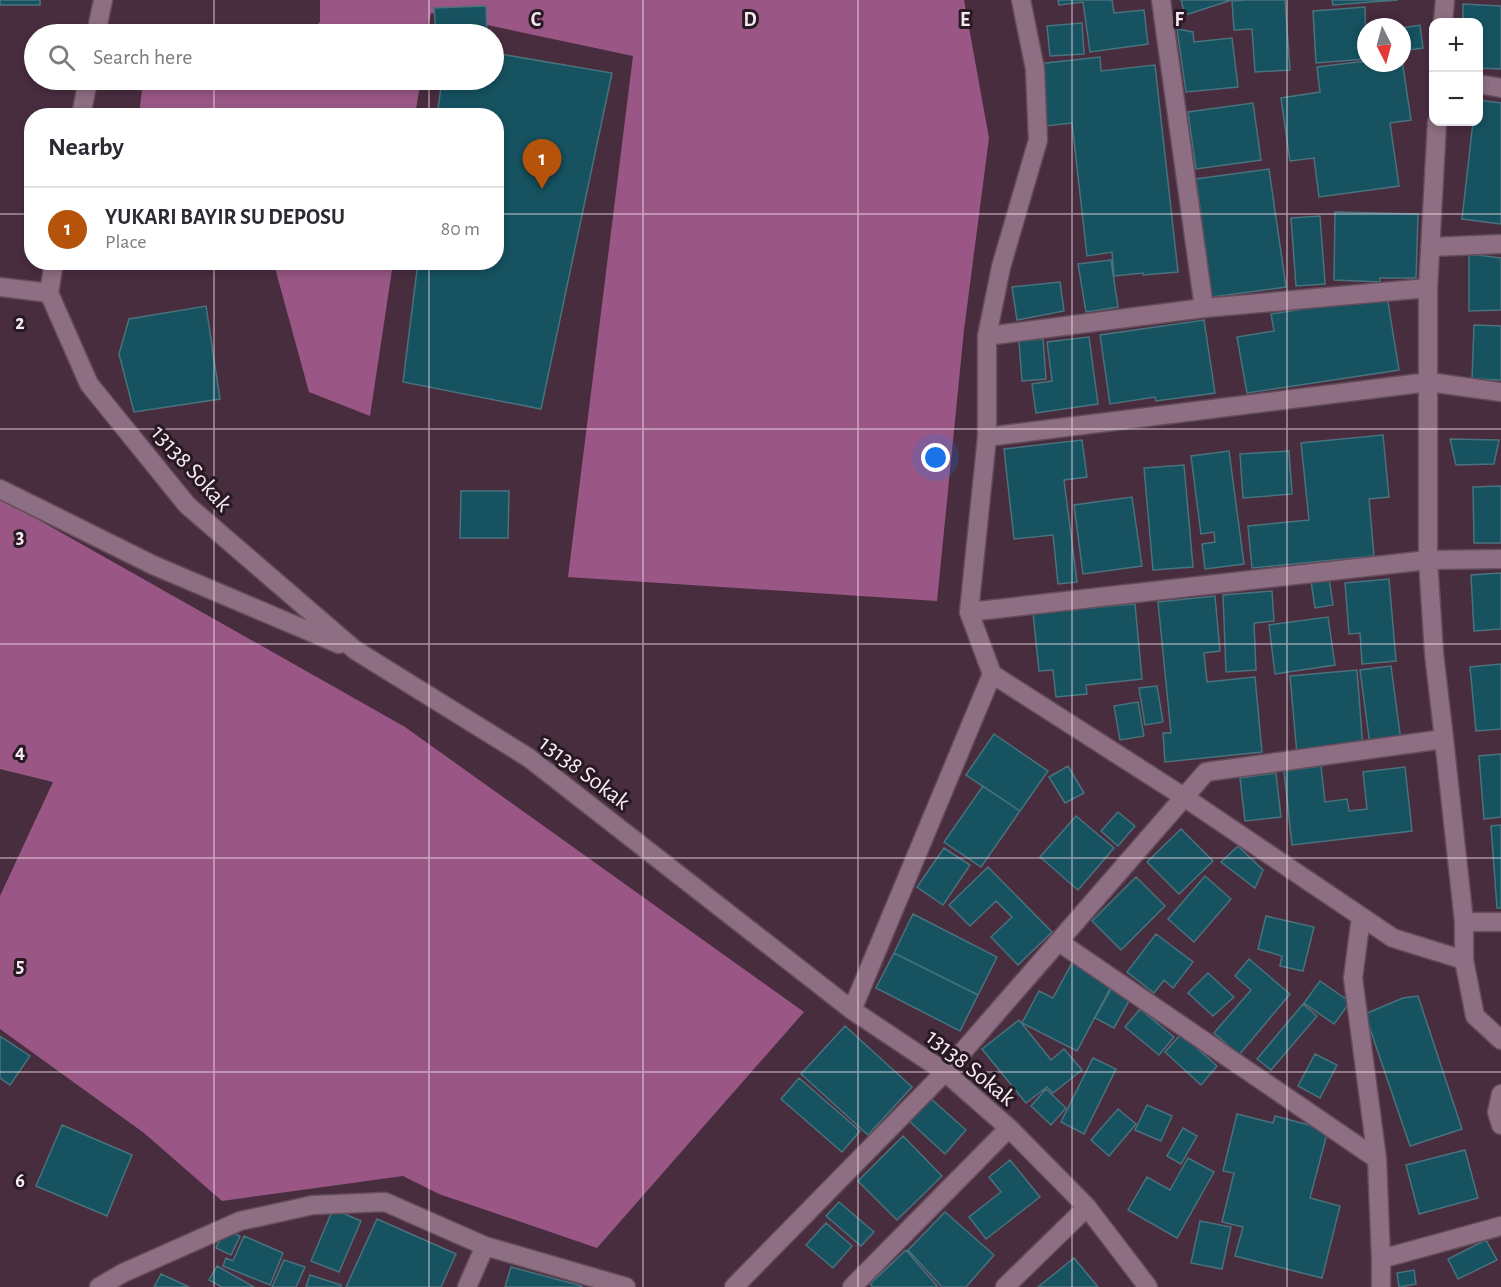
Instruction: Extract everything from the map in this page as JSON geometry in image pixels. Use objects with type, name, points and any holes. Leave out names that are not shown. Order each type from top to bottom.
[{"type":"street","points":[[98,24],[102,0]]},
{"type":"street","points":[[1021,0],[1035,69],[1038,140],[1001,267],[987,336],[987,437],[969,612],[992,674],[1184,797],[1393,938],[1464,960]]},
{"type":"street","points":[[1161,0],[1204,308]]},
{"type":"street","points":[[1443,18],[1445,0]]},
{"type":"street","points":[[1483,85],[1501,88]]},
{"type":"street","points":[[83,108],[86,90]]},
{"type":"street","points":[[1437,126],[1428,288],[1428,560],[1434,653],[1464,922],[1464,960],[1475,1016],[1501,1040]]},
{"type":"street","points":[[1430,247],[1501,244]]},
{"type":"street","points":[[0,287],[49,292],[53,270]]},
{"type":"street","points":[[987,336],[1204,308],[1428,288]]},
{"type":"street","name":"13138 Sokak","points":[[49,292],[89,384],[187,506],[355,650],[529,758],[852,1010],[945,1072],[1009,1128],[1087,1207],[1149,1287]]},
{"type":"street","points":[[987,437],[1429,382],[1501,392]]},
{"type":"street","points":[[0,489],[153,565],[355,650]]},
{"type":"street","points":[[969,612],[1428,560],[1501,559]]},
{"type":"street","points":[[852,1010],[992,674]]},
{"type":"street","points":[[734,1287],[945,1072],[1206,772],[1444,740]]},
{"type":"street","points":[[1361,918],[1353,978],[1377,1159],[1381,1287]]},
{"type":"street","points":[[1464,922],[1501,922]]},
{"type":"street","points":[[1059,942],[1377,1159]]},
{"type":"street","points":[[1501,1094],[1497,1112],[1501,1125]]},
{"type":"street","points":[[852,1287],[1009,1128]]},
{"type":"street","points":[[99,1287],[123,1273],[240,1221],[314,1205],[385,1203],[485,1246],[626,1287]]},
{"type":"street","points":[[1005,1287],[1087,1207]]},
{"type":"street","points":[[1381,1259],[1501,1226]]},
{"type":"street","points":[[467,1287],[485,1246]]},
{"type":"shaded area","points":[[320,0],[964,0],[989,138],[964,330],[937,601],[568,577],[633,56],[504,29],[504,24],[483,24],[431,13],[429,24],[318,24],[320,22]]},
{"type":"shaded area","points":[[142,90],[419,90],[416,108],[140,108]]},
{"type":"shaded area","points":[[276,270],[392,270],[370,416],[309,392]]},
{"type":"shaded area","points":[[0,498],[405,727],[804,1012],[597,1248],[439,1194],[403,1176],[222,1201],[144,1133],[0,1029],[0,896],[53,782],[0,769]]},
{"type":"building","points":[[0,0],[40,0],[40,5],[0,5]]},
{"type":"building","points":[[1058,0],[1112,0],[1114,13],[1144,10],[1148,44],[1090,52],[1083,2],[1059,5]]},
{"type":"building","points":[[1181,0],[1232,0],[1185,15]]},
{"type":"building","points":[[1285,0],[1290,70],[1255,72],[1252,29],[1234,30],[1232,1]]},
{"type":"building","points":[[1332,0],[1398,0],[1333,5]]},
{"type":"building","points":[[1463,4],[1501,6],[1501,69],[1483,68],[1483,18],[1463,18]]},
{"type":"building","points":[[486,6],[487,24],[435,24],[434,8]]},
{"type":"building","points":[[1365,7],[1365,18],[1357,18],[1357,60],[1316,63],[1313,11]]},
{"type":"building","points":[[1082,23],[1084,54],[1050,56],[1047,26]]},
{"type":"building","points":[[1420,25],[1423,48],[1411,50],[1411,26]]},
{"type":"building","points":[[1177,29],[1193,32],[1194,42],[1232,38],[1238,87],[1186,92]]},
{"type":"building","points":[[504,55],[612,73],[541,409],[403,382],[417,270],[504,270],[504,108],[438,108],[441,90],[504,90]]},
{"type":"building","points":[[1100,57],[1101,71],[1155,65],[1178,272],[1114,276],[1112,252],[1087,256],[1072,123],[1045,126],[1037,64]]},
{"type":"building","points":[[1357,62],[1357,72],[1404,72],[1411,120],[1390,123],[1399,186],[1319,197],[1314,158],[1290,161],[1281,98],[1320,92],[1317,67]]},
{"type":"building","points":[[1483,101],[1501,103],[1501,224],[1462,219],[1473,126],[1483,126]]},
{"type":"building","points":[[1253,103],[1261,160],[1196,169],[1188,112]]},
{"type":"building","points":[[1269,169],[1286,287],[1212,297],[1196,179]]},
{"type":"building","points":[[1335,212],[1418,214],[1416,278],[1380,278],[1380,282],[1334,280]]},
{"type":"building","points":[[1320,216],[1325,284],[1296,286],[1291,218]]},
{"type":"building","points":[[1469,254],[1501,258],[1501,310],[1469,311]]},
{"type":"building","points":[[1111,260],[1118,307],[1086,312],[1078,264]]},
{"type":"building","points":[[1060,282],[1064,311],[1017,320],[1012,287]]},
{"type":"building","points":[[1387,296],[1399,370],[1247,393],[1237,337],[1274,331],[1271,314]]},
{"type":"building","points":[[206,306],[220,399],[134,412],[119,354],[129,319]]},
{"type":"building","points":[[1204,320],[1215,393],[1156,401],[1155,397],[1110,404],[1100,335]]},
{"type":"building","points":[[1474,325],[1501,326],[1501,380],[1472,379]]},
{"type":"building","points":[[1089,337],[1098,404],[1036,413],[1032,384],[1052,381],[1047,342]]},
{"type":"building","points":[[1043,339],[1046,379],[1022,381],[1019,341]]},
{"type":"building","points":[[1383,435],[1389,497],[1369,499],[1374,556],[1252,568],[1248,526],[1309,520],[1301,443]]},
{"type":"building","points":[[1450,439],[1499,440],[1494,464],[1456,465]]},
{"type":"building","points":[[1082,440],[1087,477],[1064,480],[1077,582],[1058,584],[1053,535],[1014,539],[1004,449]]},
{"type":"building","points":[[1229,451],[1244,564],[1205,569],[1202,544],[1215,542],[1214,532],[1201,534],[1191,456]]},
{"type":"building","points":[[1289,451],[1292,494],[1243,498],[1240,454]]},
{"type":"building","points":[[1184,465],[1193,567],[1153,570],[1144,468]]},
{"type":"building","points":[[1501,486],[1501,543],[1474,543],[1473,487]]},
{"type":"building","points":[[461,491],[509,491],[508,538],[460,538]]},
{"type":"building","points":[[1132,497],[1142,566],[1083,574],[1074,505]]},
{"type":"building","points":[[1501,573],[1501,629],[1474,631],[1471,575]]},
{"type":"building","points":[[1329,578],[1333,605],[1315,608],[1311,581]]},
{"type":"building","points":[[1389,579],[1396,661],[1362,664],[1360,633],[1349,634],[1345,583]]},
{"type":"building","points":[[1272,591],[1274,621],[1254,623],[1256,670],[1226,672],[1223,595]]},
{"type":"building","points":[[1215,596],[1220,651],[1204,653],[1207,682],[1255,677],[1262,752],[1165,762],[1163,733],[1171,733],[1158,602]]},
{"type":"building","points":[[1135,604],[1142,679],[1086,685],[1087,694],[1056,697],[1053,670],[1039,671],[1033,613]]},
{"type":"building","points":[[1328,617],[1335,665],[1275,674],[1269,625]]},
{"type":"building","points":[[1501,664],[1501,729],[1476,731],[1470,667]]},
{"type":"building","points":[[1391,666],[1401,741],[1370,745],[1360,670]]},
{"type":"building","points":[[1357,670],[1363,749],[1297,754],[1290,676]]},
{"type":"building","points":[[1157,686],[1163,722],[1145,725],[1139,688]]},
{"type":"building","points":[[1138,702],[1144,736],[1120,740],[1114,706]]},
{"type":"building","points":[[994,734],[1048,771],[1020,811],[966,775]]},
{"type":"building","points":[[1501,754],[1501,817],[1484,819],[1479,756]]},
{"type":"building","points":[[1068,766],[1084,793],[1065,803],[1049,777]]},
{"type":"building","points":[[1321,766],[1325,802],[1347,799],[1349,811],[1367,809],[1363,772],[1405,767],[1412,831],[1292,845],[1284,771]]},
{"type":"building","points":[[1276,773],[1281,817],[1245,821],[1240,778]]},
{"type":"building","points":[[983,786],[1020,811],[981,867],[944,842]]},
{"type":"building","points":[[1118,812],[1135,826],[1118,846],[1101,831]]},
{"type":"building","points":[[1076,816],[1114,848],[1078,890],[1040,857]]},
{"type":"building","points":[[1501,825],[1501,908],[1497,908],[1491,826]]},
{"type":"building","points":[[1181,829],[1213,861],[1179,894],[1147,862]]},
{"type":"building","points":[[1238,846],[1263,870],[1255,888],[1221,862]]},
{"type":"building","points":[[944,848],[970,865],[943,905],[917,887]]},
{"type":"building","points":[[988,867],[1052,932],[1018,965],[991,937],[1012,917],[996,901],[970,926],[949,905]]},
{"type":"building","points":[[1205,876],[1231,899],[1194,942],[1168,919]]},
{"type":"building","points":[[1136,877],[1165,906],[1121,950],[1092,921]]},
{"type":"building","points":[[913,914],[997,957],[978,995],[894,953]]},
{"type":"building","points":[[1266,916],[1314,927],[1303,971],[1280,966],[1282,956],[1258,949]]},
{"type":"building","points":[[1156,934],[1193,962],[1173,988],[1164,980],[1154,993],[1127,972]]},
{"type":"building","points":[[894,953],[978,995],[960,1031],[876,988]]},
{"type":"building","points":[[1249,959],[1290,994],[1239,1055],[1214,1033],[1251,990],[1235,976]]},
{"type":"building","points":[[1073,961],[1113,983],[1077,1051],[1022,1023],[1039,991],[1053,998]]},
{"type":"building","points":[[1208,973],[1234,997],[1213,1016],[1188,993]]},
{"type":"building","points":[[1320,981],[1350,1002],[1334,1024],[1304,1003]]},
{"type":"building","points":[[1111,989],[1130,999],[1114,1028],[1095,1018]]},
{"type":"building","points":[[1418,996],[1462,1129],[1410,1146],[1365,1014],[1403,998]]},
{"type":"building","points":[[1303,1004],[1317,1016],[1271,1070],[1257,1059]]},
{"type":"building","points":[[1140,1009],[1174,1037],[1159,1055],[1125,1027]]},
{"type":"building","points":[[1019,1020],[1051,1060],[1064,1049],[1082,1070],[1053,1093],[1047,1087],[1026,1103],[982,1049]]},
{"type":"building","points":[[845,1026],[912,1087],[868,1135],[801,1074]]},
{"type":"building","points":[[1181,1034],[1217,1066],[1201,1085],[1165,1052]]},
{"type":"building","points":[[0,1036],[30,1056],[10,1085],[0,1078]]},
{"type":"building","points":[[1315,1054],[1337,1065],[1320,1098],[1298,1086]]},
{"type":"building","points":[[1093,1058],[1116,1069],[1084,1134],[1061,1122]]},
{"type":"building","points":[[799,1078],[860,1131],[842,1152],[781,1099]]},
{"type":"building","points":[[1046,1089],[1066,1108],[1051,1125],[1031,1106]]},
{"type":"building","points":[[929,1097],[966,1130],[945,1154],[908,1120]]},
{"type":"building","points":[[1147,1105],[1172,1116],[1161,1141],[1135,1130]]},
{"type":"building","points":[[1118,1109],[1136,1124],[1109,1156],[1091,1140]]},
{"type":"building","points":[[1237,1114],[1273,1123],[1275,1116],[1328,1130],[1310,1198],[1340,1206],[1322,1278],[1235,1256],[1243,1227],[1222,1222],[1234,1173],[1223,1171]]},
{"type":"building","points":[[62,1125],[132,1155],[107,1216],[36,1186]]},
{"type":"building","points":[[1183,1128],[1197,1136],[1181,1164],[1167,1156]]},
{"type":"building","points":[[903,1136],[942,1176],[897,1220],[858,1181]]},
{"type":"building","points":[[1465,1150],[1478,1198],[1419,1214],[1406,1165]]},
{"type":"building","points":[[1188,1158],[1214,1172],[1177,1238],[1128,1210],[1147,1177],[1170,1190]]},
{"type":"building","points":[[1010,1160],[1040,1197],[986,1239],[969,1217],[1001,1192],[989,1177]]},
{"type":"building","points":[[839,1202],[874,1232],[861,1246],[826,1216]]},
{"type":"building","points":[[333,1209],[361,1221],[339,1272],[311,1261]]},
{"type":"building","points":[[945,1212],[994,1255],[966,1287],[942,1287],[908,1250]]},
{"type":"building","points":[[377,1219],[456,1254],[441,1287],[346,1287]]},
{"type":"building","points":[[1200,1221],[1231,1227],[1222,1269],[1191,1263]]},
{"type":"building","points":[[826,1223],[852,1246],[833,1268],[806,1245]]},
{"type":"building","points":[[225,1229],[240,1236],[231,1255],[216,1248]]},
{"type":"building","points":[[244,1236],[283,1253],[270,1285],[223,1266],[226,1258],[233,1261]]},
{"type":"building","points":[[1486,1240],[1497,1260],[1458,1279],[1448,1259]]},
{"type":"building","points":[[906,1250],[938,1287],[873,1287],[870,1284]]},
{"type":"building","points":[[1074,1258],[1098,1287],[1038,1287]]},
{"type":"building","points":[[284,1260],[305,1267],[296,1287],[272,1287]]},
{"type":"building","points":[[217,1266],[254,1287],[222,1287],[209,1280]]},
{"type":"building","points":[[511,1267],[582,1286],[582,1287],[505,1287]]},
{"type":"building","points":[[1414,1270],[1416,1284],[1399,1287],[1397,1273]]},
{"type":"building","points":[[161,1274],[189,1287],[154,1287]]},
{"type":"building","points":[[310,1275],[341,1285],[341,1287],[306,1287]]},
{"type":"place","name":"YUKARI BAYIR SU DEPOSU","points":[[542,189]]}]
